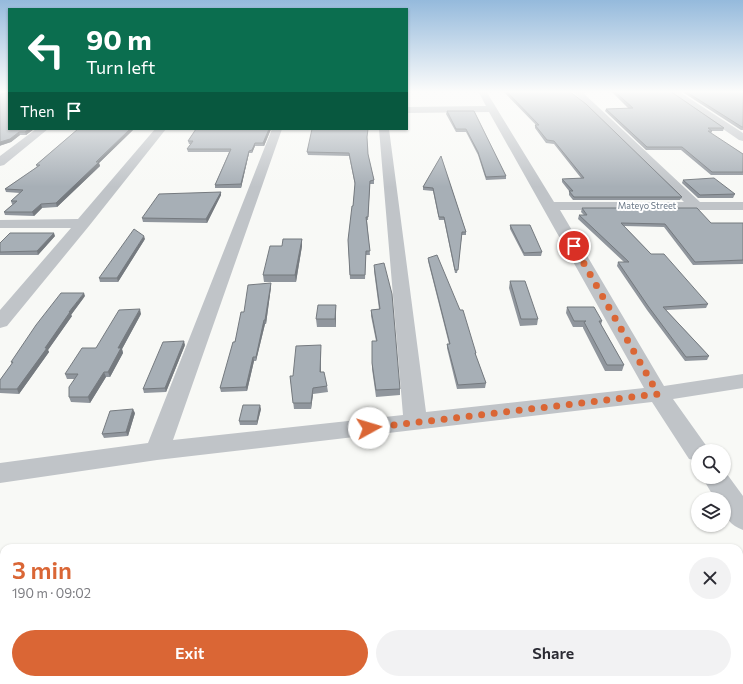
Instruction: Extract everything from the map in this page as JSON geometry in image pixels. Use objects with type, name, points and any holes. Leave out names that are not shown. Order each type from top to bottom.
[{"type":"street","points":[[501,123],[658,394],[692,444]]},
{"type":"street","points":[[609,123],[696,206]]},
{"type":"street","points":[[720,123],[743,138]]},
{"type":"street","points":[[0,162],[42,130]]},
{"type":"street","points":[[1,320],[84,223],[160,130]]},
{"type":"street","points":[[157,451],[277,130]]},
{"type":"street","points":[[384,130],[415,422]]},
{"type":"street","name":"Mateyo Street","points":[[550,206],[743,206]]},
{"type":"street","points":[[0,224],[84,223]]},
{"type":"street","points":[[0,473],[157,451],[658,394],[743,381]]},
{"type":"street","points":[[720,484],[743,518]]},
{"type":"building","points":[[0,123],[8,123],[8,130],[28,130],[25,132],[19,132],[10,139],[0,142]]},
{"type":"building","points":[[453,123],[480,123],[506,176],[486,177],[478,152],[466,129],[456,129]]},
{"type":"building","points":[[537,123],[606,123],[682,197],[574,197],[569,191],[573,191],[562,179],[584,178],[554,141],[547,140],[535,125],[539,125]]},
{"type":"building","points":[[621,123],[717,123],[724,128],[708,128],[712,131],[708,131],[743,154],[743,172],[712,172],[682,147],[647,147]]},
{"type":"building","points":[[736,123],[743,123],[742,127]]},
{"type":"building","points":[[77,130],[129,130],[96,162],[99,162],[56,203],[41,204],[32,212],[4,212],[17,201],[11,201],[23,190],[5,189],[40,165],[36,165]]},
{"type":"building","points":[[195,130],[269,130],[263,143],[255,143],[252,150],[249,151],[241,184],[215,185],[231,149],[187,149],[193,141],[188,141]]},
{"type":"building","points":[[312,130],[368,130],[368,154],[374,180],[370,181],[368,217],[366,217],[370,251],[366,251],[365,275],[350,275],[348,240],[355,183],[349,153],[307,152]]},
{"type":"building","points":[[441,156],[466,232],[462,232],[458,270],[455,270],[444,217],[439,217],[433,188],[423,187]]},
{"type":"building","points":[[714,178],[735,194],[700,195],[683,180]]},
{"type":"building","points":[[221,192],[206,219],[142,218],[159,194]]},
{"type":"building","points":[[582,208],[697,208],[711,223],[743,223],[743,260],[695,262],[665,224],[621,223],[651,254],[664,254],[708,304],[663,307],[709,356],[686,357],[648,306],[618,262],[629,262],[579,215],[587,215]]},
{"type":"building","points":[[510,225],[530,225],[542,252],[524,253]]},
{"type":"building","points":[[134,229],[144,236],[117,278],[99,278]]},
{"type":"building","points":[[10,233],[54,233],[37,251],[0,252],[0,243]]},
{"type":"building","points":[[283,239],[302,239],[295,275],[263,275],[270,246],[282,246]]},
{"type":"building","points":[[437,255],[460,310],[463,310],[475,353],[486,383],[458,385],[447,344],[450,344],[428,258]]},
{"type":"building","points":[[384,263],[392,294],[400,389],[376,390],[372,363],[372,341],[377,341],[371,310],[380,309],[374,265]]},
{"type":"building","points":[[510,281],[525,281],[538,319],[521,319]]},
{"type":"building","points":[[271,283],[265,320],[256,357],[253,357],[246,387],[220,388],[233,342],[235,342],[241,312],[244,312],[248,285]]},
{"type":"building","points":[[61,293],[84,293],[69,312],[45,348],[47,348],[17,389],[0,389],[0,380],[13,362],[11,362],[36,325]]},
{"type":"building","points":[[318,305],[336,305],[335,319],[316,319]]},
{"type":"building","points":[[567,307],[594,307],[602,321],[599,321],[624,365],[607,365],[584,322],[586,321],[574,321]]},
{"type":"building","points":[[140,309],[118,348],[121,348],[108,372],[104,372],[88,397],[69,397],[69,387],[78,374],[65,374],[82,348],[96,348],[119,310]]},
{"type":"building","points":[[184,341],[165,388],[143,389],[163,342]]},
{"type":"building","points":[[321,345],[320,372],[324,372],[327,386],[313,388],[311,403],[293,403],[290,376],[293,376],[296,346]]},
{"type":"building","points":[[243,405],[260,405],[257,421],[239,421]]},
{"type":"building","points":[[133,409],[126,432],[102,434],[110,411]]},
{"type":"route","points":[[369,428],[658,394],[574,246]]}]
